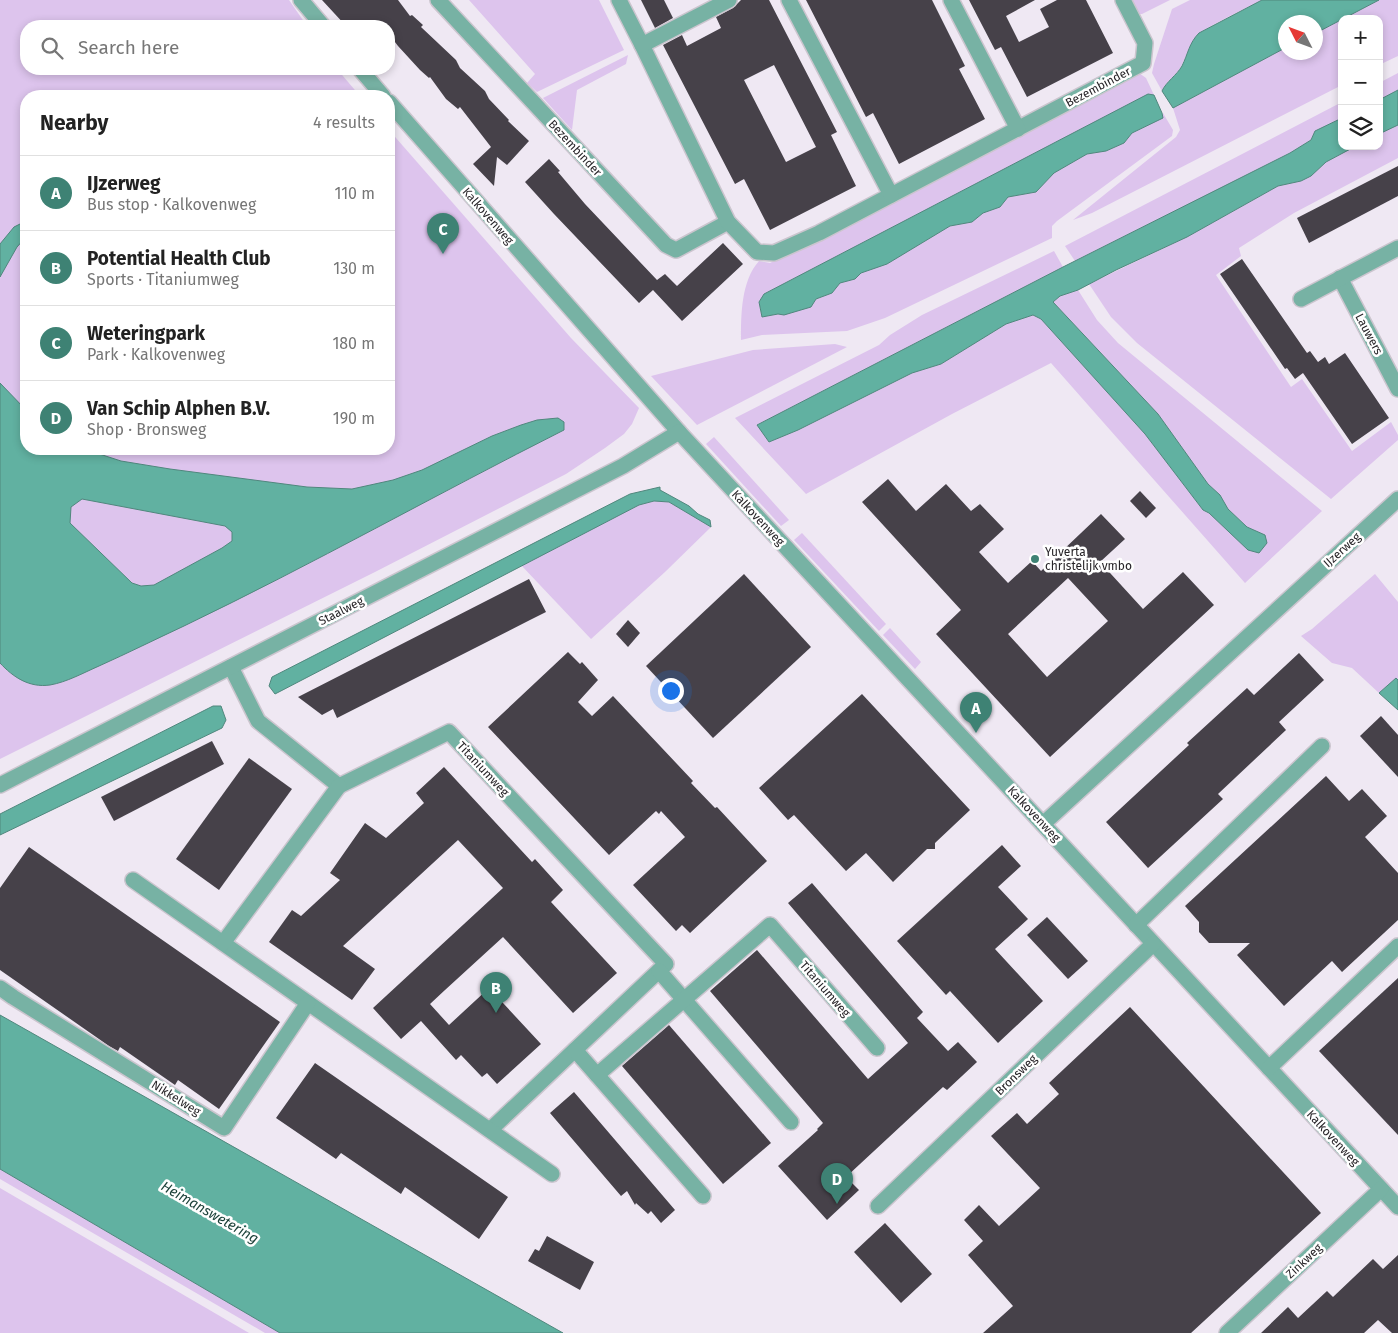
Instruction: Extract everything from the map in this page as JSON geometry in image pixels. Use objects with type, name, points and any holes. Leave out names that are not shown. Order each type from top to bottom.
[{"type":"street","points":[[301,0],[318,20]]},
{"type":"street","name":"Bezembinder","points":[[438,0],[666,245],[676,250],[728,222]]},
{"type":"street","name":"Bezembinder","points":[[618,0],[642,45],[728,222],[757,252],[774,253],[819,233],[1144,63],[1146,43],[1123,0]]},
{"type":"street","points":[[642,45],[729,0]]},
{"type":"street","points":[[789,0],[891,195]]},
{"type":"street","points":[[950,0],[1018,129]]},
{"type":"street","points":[[365,75],[379,90]]},
{"type":"street","name":"Kalkovenweg","points":[[395,109],[679,432],[1398,1207]]},
{"type":"street","points":[[1301,299],[1398,248]]},
{"type":"street","name":"Lauwers","points":[[1340,278],[1398,389]]},
{"type":"street","name":"Staalweg","points":[[0,784],[623,466],[679,432]]},
{"type":"street","name":"IJzerweg","points":[[1043,824],[1398,499]]},
{"type":"street","points":[[223,943],[339,786],[258,721],[231,667]]},
{"type":"street","name":"Titaniumweg","points":[[339,786],[449,732],[666,964],[659,971]]},
{"type":"street","points":[[1136,924],[1322,746]]},
{"type":"street","points":[[133,880],[552,1174]]},
{"type":"street","name":"Titaniumweg","points":[[597,1075],[770,925],[877,1048]]},
{"type":"street","name":"Bronsweg","points":[[878,1206],[1153,944]]},
{"type":"street","points":[[1269,1068],[1398,946]]},
{"type":"street","points":[[490,1130],[659,971],[791,1122]]},
{"type":"street","name":"Nikkelweg","points":[[0,988],[224,1128],[308,1003]]},
{"type":"street","points":[[575,1050],[703,1196]]},
{"type":"street","name":"Zinkweg","points":[[1227,1333],[1381,1189]]},
{"type":"shaded area","points":[[0,0],[289,0],[303,20],[20,20],[20,75],[342,75],[355,90],[20,90],[20,455],[395,455],[395,137],[571,338],[639,408],[632,424],[624,434],[566,474],[375,572],[0,759],[0,663],[9,672],[73,678],[166,634],[0,461]]},
{"type":"shaded area","points":[[469,0],[599,0],[624,50],[537,92],[527,83],[535,74]]},
{"type":"shaded area","points":[[1131,0],[1170,0],[1142,14],[1138,14]]},
{"type":"shaded area","points":[[1190,0],[1262,0],[1218,22],[1197,36],[1191,44],[1179,70],[1162,91],[1152,73],[1154,64],[1172,9]]},
{"type":"shaded area","points":[[1379,0],[1398,0],[1398,56],[1383,63],[1383,15],[1351,15]]},
{"type":"shaded area","points":[[1338,21],[1338,87],[1092,213],[1073,220],[1176,137],[1180,130],[1173,108],[1278,52],[1278,60],[1323,60],[1323,29]]},
{"type":"shaded area","points":[[628,55],[626,64],[577,90],[572,130],[543,98]]},
{"type":"shaded area","points":[[1139,73],[1146,78],[1154,95],[1148,95],[764,294],[759,302],[762,317],[779,314],[832,293],[840,283],[855,279],[861,273],[887,264],[950,226],[972,222],[983,213],[1000,207],[1008,197],[1036,192],[1054,173],[1087,154],[1106,151],[1124,143],[1132,133],[1162,118],[1163,113],[1173,130],[1172,136],[1057,221],[1052,226],[1052,238],[885,318],[847,331],[762,335],[741,340],[745,288],[753,269],[759,261],[770,263]]},
{"type":"shaded area","points":[[1398,73],[1398,90],[1383,98],[1383,81]]},
{"type":"shaded area","points":[[1338,104],[1338,120],[1315,131],[1311,140],[1290,153],[1075,261],[1065,246]]},
{"type":"shaded area","points":[[1398,124],[1398,158],[1294,213],[1239,248],[1241,256],[1216,275],[1291,387],[1302,379],[1352,451],[1391,422],[1398,435],[1398,440],[1331,499],[1137,343],[1111,317],[1089,284],[1187,237],[1278,186],[1301,181],[1311,176],[1326,162],[1348,150],[1383,150],[1383,132]]},
{"type":"shaded area","points":[[1054,251],[1063,267],[758,425],[769,442],[798,430],[912,373],[941,364],[1006,324],[1033,315],[1041,319],[1145,434],[1203,510],[1265,535],[1247,527],[1228,509],[1220,495],[1208,484],[1158,414],[1053,302],[1060,296],[1078,290],[1097,320],[1118,343],[1322,511],[1245,583],[1051,363],[952,414],[806,494],[735,418],[879,345],[890,335],[922,315]]},
{"type":"shaded area","points":[[835,344],[847,347],[697,425],[651,376],[753,350]]},
{"type":"shaded area","points":[[714,437],[789,520],[781,526],[706,444]]},
{"type":"shaded area","points":[[654,501],[669,502],[711,527],[665,572],[591,639],[521,565],[639,505]]},
{"type":"shaded area","points":[[802,533],[886,624],[879,631],[794,540]]},
{"type":"shaded area","points":[[1375,574],[1398,602],[1398,680],[1396,678],[1379,693],[1352,668],[1332,663],[1301,636],[1312,629]]},
{"type":"shaded area","points":[[890,628],[921,662],[915,669],[883,635]]},
{"type":"shaded area","points":[[0,1169],[280,1333],[265,1333],[0,1179]]},
{"type":"shaded area","points":[[0,1188],[249,1333],[0,1333]]},
{"type":"water","points":[[1262,0],[1379,0],[1350,15],[1338,15],[1338,21],[1323,29],[1323,15],[1278,15],[1278,52],[1173,108],[1162,91],[1182,66],[1191,45],[1199,33]]},
{"type":"water","points":[[1398,90],[1398,125],[1383,132],[1383,105],[1383,98]]},
{"type":"water","points":[[1148,94],[1154,95],[1163,118],[1132,133],[1124,143],[1106,151],[1087,154],[1054,173],[1036,192],[1008,197],[1000,207],[983,213],[972,222],[950,226],[887,264],[861,273],[855,279],[840,283],[832,293],[816,299],[811,307],[784,315],[778,314],[762,317],[759,302],[764,294]]},
{"type":"water","points":[[1338,120],[1338,150],[1348,150],[1326,162],[1311,176],[1301,181],[1278,186],[1187,237],[1078,290],[1060,296],[1053,302],[1158,414],[1208,484],[1220,495],[1228,509],[1247,527],[1265,535],[1267,543],[1259,553],[1248,550],[1209,513],[1203,510],[1145,434],[1041,319],[1033,315],[1006,324],[941,364],[912,373],[798,430],[769,442],[757,425],[1063,267],[1290,153],[1311,140],[1315,131]]},
{"type":"water","points":[[20,224],[20,244],[0,277],[0,244],[14,227]]},
{"type":"water","points":[[0,383],[20,404],[20,455],[102,455],[121,461],[170,469],[307,487],[352,489],[393,480],[422,470],[492,436],[521,425],[537,420],[558,418],[564,422],[564,430],[327,554],[184,626],[75,677],[50,685],[35,685],[10,673],[0,663]],"holes":[[[82,499],[225,526],[232,532],[232,541],[222,548],[154,585],[141,586],[132,583],[70,523],[71,507]]]},
{"type":"water","points":[[660,487],[660,490],[710,520],[711,527],[669,502],[654,501],[639,505],[275,694],[269,686],[272,677],[630,494]]},
{"type":"water","points":[[1396,678],[1398,680],[1398,710],[1379,693]]},
{"type":"water","points":[[213,706],[221,706],[226,720],[222,728],[0,835],[0,814]]},
{"type":"water","name":"Heimanswetering","points":[[0,1015],[563,1333],[280,1333],[0,1169]]},
{"type":"building","points":[[322,0],[398,0],[410,16],[412,15],[423,25],[421,27],[485,91],[489,99],[508,121],[529,141],[507,165],[497,157],[494,186],[473,164],[491,147],[460,107],[458,109],[446,99],[430,77],[420,70],[398,46],[395,42],[395,20],[340,20]]},
{"type":"building","points":[[641,0],[664,0],[673,18],[655,28]]},
{"type":"building","points":[[741,0],[769,0],[837,132],[831,135],[856,186],[770,230],[744,179],[735,184],[663,45],[682,35],[687,46],[721,28],[716,17],[733,8]],"holes":[[[774,65],[816,147],[786,162],[744,80]]]},
{"type":"building","points":[[806,0],[932,0],[965,66],[959,69],[985,119],[899,164],[873,113],[866,117]]},
{"type":"building","points":[[969,0],[1035,0],[1006,16],[1019,42],[1049,27],[1040,9],[1057,0],[1086,0],[1113,53],[1027,97],[1001,47],[995,50]]},
{"type":"building","points":[[549,159],[585,204],[657,280],[665,274],[677,286],[723,243],[743,264],[682,321],[653,290],[639,303],[525,182]]},
{"type":"building","points":[[1398,166],[1398,196],[1309,243],[1297,218]]},
{"type":"building","points":[[1242,259],[1307,353],[1310,351],[1318,362],[1325,357],[1329,364],[1345,353],[1389,418],[1352,444],[1303,373],[1295,379],[1287,368],[1285,369],[1220,274]]},
{"type":"building","points":[[888,479],[916,511],[946,484],[971,511],[980,504],[1004,529],[979,552],[1008,583],[1032,561],[1041,571],[1101,514],[1125,539],[1100,562],[1143,609],[1183,572],[1214,605],[1050,757],[936,634],[961,610],[862,502]],"holes":[[[1068,578],[1108,621],[1047,677],[1008,634]]]},
{"type":"building","points":[[1140,491],[1156,508],[1146,518],[1130,501]]},
{"type":"building","points":[[744,574],[811,647],[713,738],[646,666]]},
{"type":"building","points":[[529,579],[546,612],[337,718],[333,709],[322,715],[298,697]]},
{"type":"building","points":[[628,620],[640,633],[628,647],[616,634]]},
{"type":"building","points":[[568,652],[580,664],[582,662],[598,680],[578,702],[592,716],[613,696],[693,781],[691,783],[715,808],[717,807],[767,861],[690,933],[682,925],[676,931],[633,885],[685,837],[661,811],[659,814],[656,811],[609,855],[488,727]]},
{"type":"building","points":[[1299,653],[1324,680],[1279,722],[1286,730],[1218,794],[1223,799],[1148,868],[1106,822],[1247,688],[1254,695]]},
{"type":"building","points":[[862,694],[970,810],[935,843],[935,849],[927,849],[893,882],[866,853],[846,871],[794,815],[788,820],[759,788]]},
{"type":"building","points":[[1381,716],[1398,735],[1398,777],[1360,736]]},
{"type":"building","points":[[212,741],[224,764],[114,821],[101,797]]},
{"type":"building","points":[[249,758],[292,789],[219,890],[176,859]]},
{"type":"building","points":[[444,767],[532,862],[535,859],[563,890],[551,902],[617,973],[573,1013],[503,937],[445,990],[430,1004],[449,1025],[489,988],[541,1044],[497,1084],[487,1073],[482,1077],[461,1055],[456,1060],[421,1021],[401,1039],[373,1008],[503,888],[458,840],[343,946],[375,969],[352,1000],[269,942],[292,910],[301,916],[340,880],[330,873],[365,823],[386,838],[424,803],[416,793]]},
{"type":"building","points":[[1326,776],[1349,801],[1362,789],[1387,816],[1365,837],[1398,873],[1398,920],[1342,972],[1332,961],[1284,1006],[1237,955],[1250,943],[1209,943],[1199,932],[1199,922],[1185,906]]},
{"type":"building","points":[[1002,845],[1021,866],[998,887],[1028,919],[995,949],[1043,1001],[998,1043],[950,991],[946,995],[897,941]]},
{"type":"building","points":[[29,847],[280,1022],[219,1109],[178,1080],[175,1085],[120,1047],[118,1051],[109,1046],[0,970],[0,888]]},
{"type":"building","points":[[812,883],[923,1012],[917,1018],[948,1051],[958,1042],[977,1062],[947,1090],[943,1087],[846,1177],[859,1190],[827,1220],[778,1166],[818,1130],[823,1123],[710,991],[757,950],[868,1079],[908,1043],[788,903]]},
{"type":"building","points":[[1047,917],[1088,961],[1068,979],[1027,935]]},
{"type":"building","points":[[1398,978],[1398,1135],[1319,1051]]},
{"type":"building","points":[[1130,1007],[1321,1213],[1191,1333],[983,1333],[1013,1306],[968,1255],[983,1241],[964,1220],[979,1205],[999,1226],[1040,1188],[991,1136],[1017,1113],[1027,1124],[1059,1094],[1049,1083]]},
{"type":"building","points":[[669,1025],[771,1143],[723,1184],[622,1066]]},
{"type":"building","points":[[315,1063],[508,1197],[479,1239],[405,1187],[401,1194],[341,1153],[336,1159],[276,1118]]},
{"type":"building","points":[[574,1092],[675,1210],[661,1223],[651,1211],[648,1214],[636,1203],[635,1205],[627,1191],[621,1196],[550,1113]]},
{"type":"building","points":[[885,1223],[932,1274],[901,1303],[854,1252]]},
{"type":"building","points":[[547,1236],[594,1262],[580,1290],[528,1261],[535,1249],[539,1251]]},
{"type":"building","points":[[1398,1255],[1398,1333],[1392,1333],[1378,1320],[1364,1333],[1261,1333],[1288,1307],[1298,1318],[1327,1291],[1333,1297],[1373,1259],[1383,1269]]},
{"type":"place","name":"Weteringpark","points":[[443,254]]},
{"type":"place","name":"Yuverta christelijk vmbo","points":[[1035,559]]},
{"type":"place","name":"IJzerweg","points":[[976,733]]},
{"type":"place","name":"Potential Health Club","points":[[496,1013]]},
{"type":"place","name":"Van Schip Alphen B.V.","points":[[837,1204]]}]
